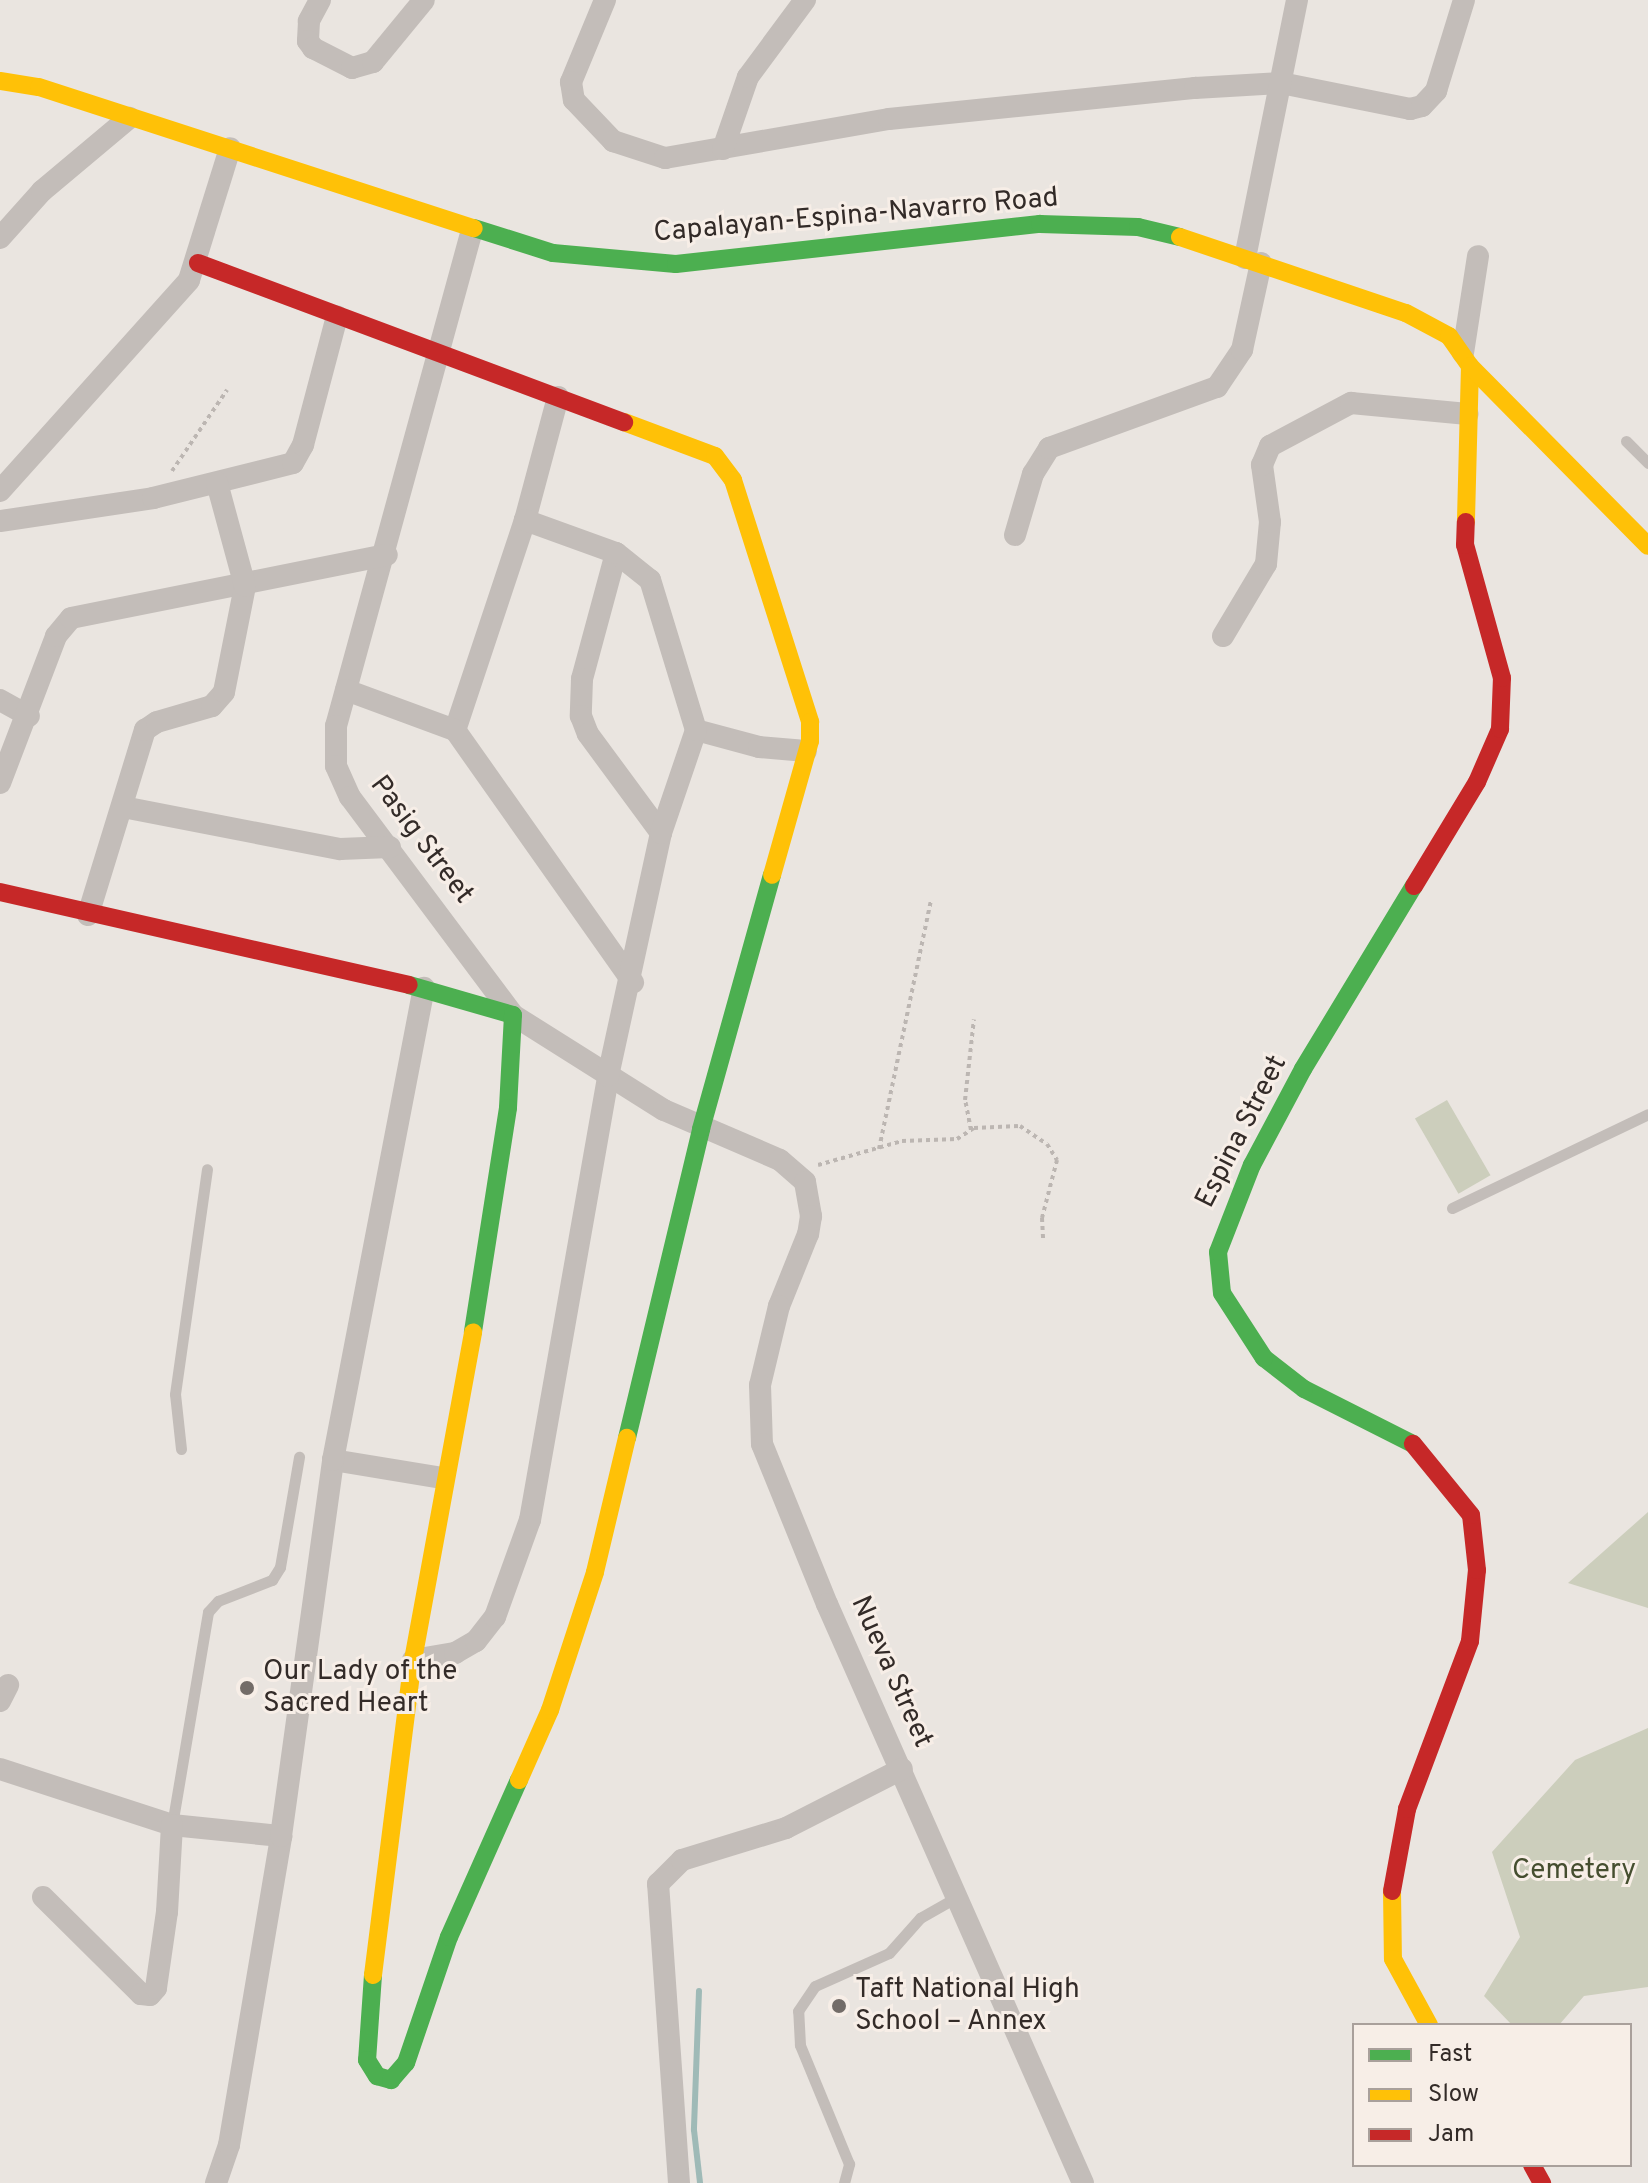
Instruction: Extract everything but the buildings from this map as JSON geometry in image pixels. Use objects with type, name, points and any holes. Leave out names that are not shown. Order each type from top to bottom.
[{"type":"street","points":[[320,0],[309,21],[308,41],[313,48],[352,68],[373,62],[424,0]]},
{"type":"street","points":[[605,0],[571,82],[574,100],[613,141],[647,155],[688,157],[889,119],[1281,83],[1410,109],[1422,106],[1436,91],[1464,0]]},
{"type":"street","points":[[723,149],[748,77],[805,0]]},
{"type":"street","points":[[1015,535],[1033,474],[1049,448],[1217,387],[1242,350],[1253,260],[1297,0]]},
{"type":"street","name":"Capalayan-Espina-Navarro Road","points":[[0,81],[39,87],[472,230],[593,260],[676,264],[1040,224],[1090,224],[1162,231],[1406,313],[1449,336],[1466,360],[1648,546]]},
{"type":"street","points":[[0,238],[42,191],[129,118]]},
{"type":"street","points":[[0,491],[175,297],[198,263],[230,148]]},
{"type":"street","name":"Pasig Street","points":[[472,230],[387,555],[336,726],[336,766],[350,797],[513,1015],[608,1076],[701,1129],[797,1171]]},
{"type":"street","points":[[1466,360],[1478,256]]},
{"type":"street","points":[[0,892],[88,915],[424,988],[513,1015],[508,1108],[489,1242],[442,1478],[413,1660],[366,2028],[367,2060],[385,2080],[395,2077],[406,2063],[449,1937],[567,1660],[599,1557],[701,1129],[806,751],[810,722],[726,466],[702,449],[198,263]]},
{"type":"street","points":[[0,521],[153,498],[282,469],[299,454],[337,316]]},
{"type":"street","name":"Espina Street","points":[[1428,2023],[1393,1959],[1392,1881],[1407,1809],[1470,1641],[1477,1570],[1471,1515],[1418,1447],[1304,1389],[1264,1358],[1222,1293],[1218,1252],[1252,1165],[1296,1083],[1477,782],[1500,729],[1502,678],[1465,545],[1466,360]]},
{"type":"street","points":[[455,730],[525,520],[558,397]]},
{"type":"street","points":[[1223,636],[1266,564],[1270,522],[1262,465],[1270,446],[1351,403],[1467,414]]},
{"type":"street","points":[[88,915],[145,730],[220,701],[245,586],[217,483]]},
{"type":"street","points":[[413,1660],[455,1653],[476,1641],[495,1617],[515,1567],[538,1482],[608,1076],[633,982],[661,833],[696,730],[657,597],[638,568],[616,553],[525,520]]},
{"type":"street","points":[[616,553],[582,679],[581,716],[588,734],[661,833]]},
{"type":"street","points":[[0,783],[29,716],[56,636],[71,618],[245,586],[387,555]]},
{"type":"street","points":[[346,690],[455,730],[633,982]]},
{"type":"street","points":[[0,700],[29,716]]},
{"type":"street","points":[[696,730],[759,747],[806,751]]},
{"type":"street","points":[[123,807],[340,849],[390,847]]},
{"type":"street","points":[[216,2183],[229,2145],[281,1836],[333,1460],[424,988]]},
{"type":"street","name":"Nueva Street","points":[[797,1171],[805,1182],[811,1216],[779,1306],[760,1385],[762,1444],[1083,2183]]},
{"type":"street","points":[[333,1460],[442,1478]]},
{"type":"street","points":[[0,1769],[172,1825],[281,1836]]},
{"type":"street","points":[[679,2183],[655,1903],[658,1884],[682,1860],[786,1828],[902,1769]]},
{"type":"street","points":[[43,1897],[141,1994],[150,1995],[156,1988],[167,1912],[172,1825]]},
{"type":"lane","points":[[1626,441],[1648,463]]},
{"type":"lane","points":[[1452,1208],[1648,1114]]},
{"type":"lane","points":[[181,1449],[175,1394],[207,1169]]},
{"type":"lane","points":[[172,1825],[208,1612],[218,1601],[272,1580],[280,1567],[299,1457]]},
{"type":"lane","points":[[844,2183],[849,2164],[800,2045],[798,2011],[815,1986],[889,1953],[920,1918],[958,1897]]},
{"type":"path","points":[[153,498],[227,390]]},
{"type":"path","points":[[879,1149],[931,901]]},
{"type":"path","points":[[971,1130],[965,1100],[974,1019]]},
{"type":"path","points":[[797,1171],[902,1141],[957,1139],[971,1130],[1020,1126],[1047,1144],[1057,1160],[1042,1218],[1043,1239]]},
{"type":"green space","points":[[1447,1100],[1490,1175],[1458,1194],[1415,1118]]},
{"type":"green space","points":[[1648,1512],[1648,1608],[1568,1583]]},
{"type":"green space","name":"Cemetery","points":[[1648,1728],[1648,1987],[1584,1996],[1561,2023],[1510,2023],[1484,1996],[1520,1937],[1492,1852],[1575,1760]]},
{"type":"waterway","points":[[699,1991],[694,2130],[700,2183]]},
{"type":"traffic: fast","points":[[474,228],[553,253],[676,264],[1040,224],[1138,227],[1180,237]]},
{"type":"traffic: fast","points":[[627,1438],[701,1129],[772,875]]},
{"type":"traffic: fast","points":[[1413,1444],[1304,1389],[1264,1358],[1222,1293],[1218,1252],[1252,1165],[1303,1069],[1414,886]]},
{"type":"traffic: fast","points":[[409,985],[513,1015],[508,1108],[473,1332]]},
{"type":"traffic: fast","points":[[373,1975],[367,2060],[377,2076],[391,2080],[406,2063],[449,1937],[519,1780]]},
{"type":"traffic: slow","points":[[0,81],[39,87],[474,228]]},
{"type":"traffic: slow","points":[[1180,237],[1406,313],[1449,336],[1470,366],[1466,522]]},
{"type":"traffic: slow","points":[[1470,366],[1648,546]]},
{"type":"traffic: slow","points":[[624,422],[715,456],[733,480],[810,722],[810,741],[772,875]]},
{"type":"traffic: slow","points":[[373,1975],[413,1660],[473,1332]]},
{"type":"traffic: slow","points":[[519,1780],[550,1710],[595,1572],[627,1438]]},
{"type":"traffic: slow","points":[[1392,1891],[1393,1959],[1428,2023]]},
{"type":"traffic: jam","points":[[198,263],[624,422]]},
{"type":"traffic: jam","points":[[1414,886],[1477,782],[1500,729],[1502,678],[1465,545],[1466,522]]},
{"type":"traffic: jam","points":[[0,892],[409,985]]},
{"type":"traffic: jam","points":[[1392,1891],[1407,1809],[1470,1641],[1477,1570],[1471,1515],[1413,1444]]},
{"type":"traffic: jam","points":[[1533,2167],[1542,2183]]},
{"type":"place","name":"Our Lady of the Sacred Heart","points":[[247,1688]]},
{"type":"place","name":"Taft National High School – Annex","points":[[839,2006]]}]
